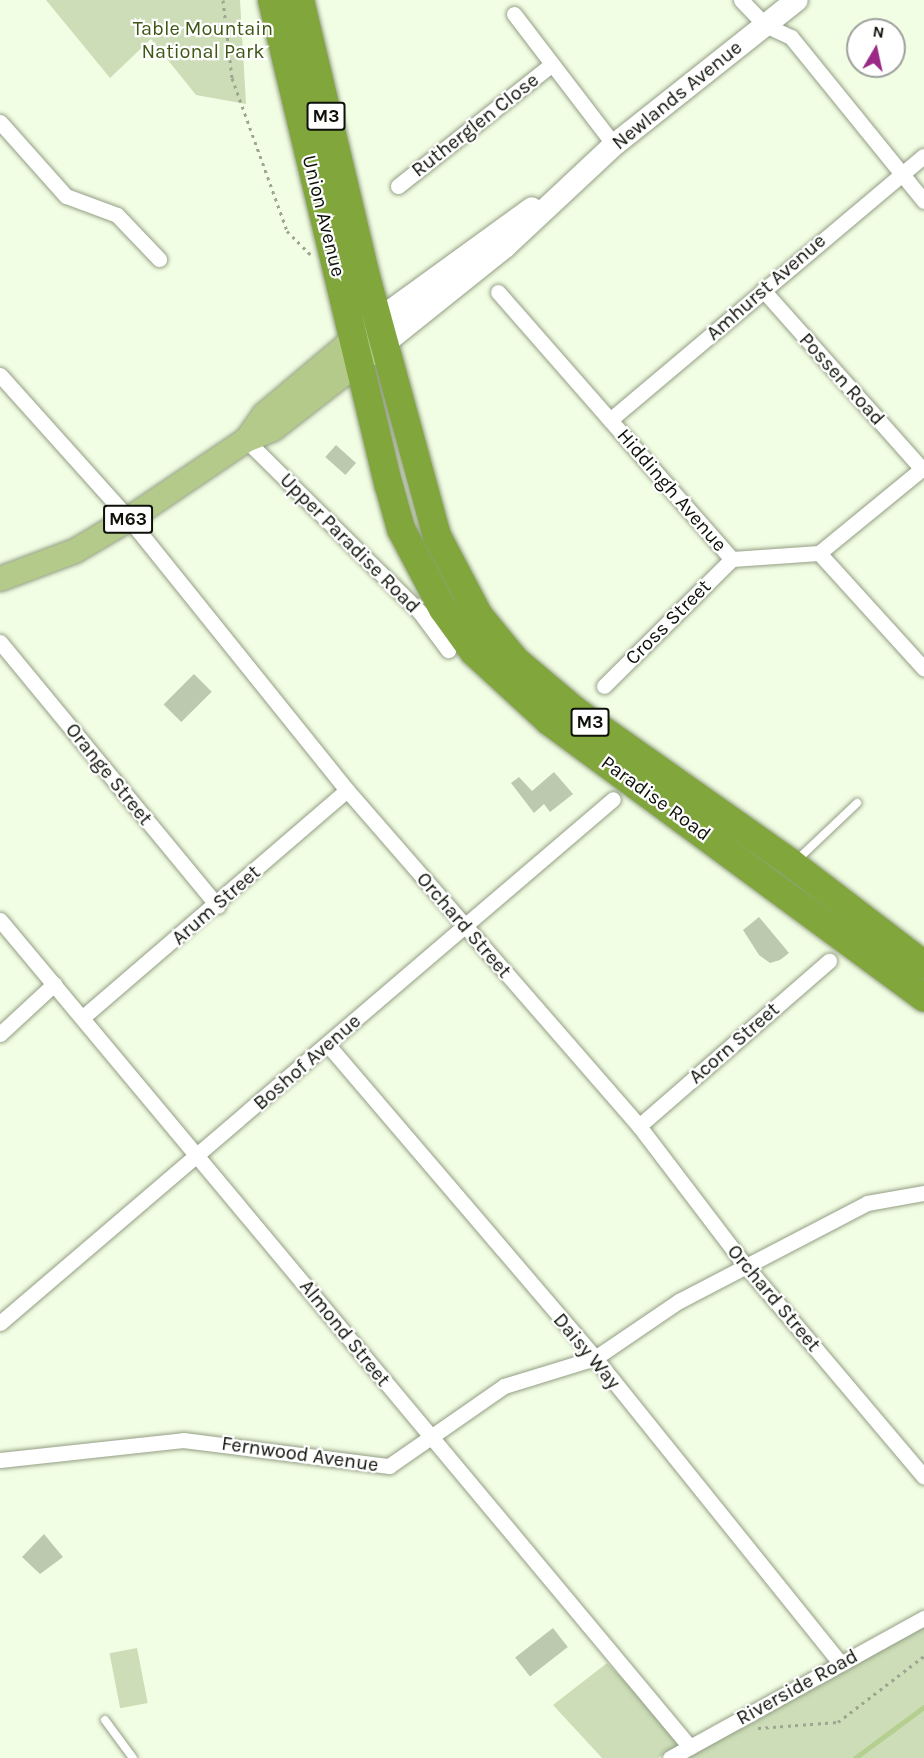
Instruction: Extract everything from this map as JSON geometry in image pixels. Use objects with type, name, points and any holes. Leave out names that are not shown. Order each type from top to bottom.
[{"type":"highway","name":"Union Avenue","points":[[272,0],[357,350]]},
{"type":"highway","name":"Union Avenue","points":[[300,0],[381,331]]},
{"type":"highway","name":"Paradise Road","points":[[381,331],[436,536],[479,616],[503,646],[573,710],[792,864],[924,965]]},
{"type":"highway","name":"Paradise Road","points":[[357,350],[401,529],[431,590],[474,652],[549,721],[924,997]]},
{"type":"main road","name":"Newlands Avenue","points":[[381,331],[497,228],[559,192],[614,145],[797,0]]},
{"type":"main road","name":"M63","points":[[0,579],[75,550],[129,519],[246,440],[273,429],[357,350],[381,331]]},
{"type":"street","points":[[741,0],[765,25],[791,38],[924,201]]},
{"type":"street","points":[[513,14],[614,145]]},
{"type":"street","name":"Rutherglen Close","points":[[398,186],[552,64]]},
{"type":"street","points":[[0,122],[66,196],[117,215],[159,259]]},
{"type":"street","name":"Amhurst Avenue","points":[[610,420],[899,172],[924,156]]},
{"type":"street","name":"Possen Road","points":[[763,290],[923,468]]},
{"type":"street","name":"Hiddingh Avenue","points":[[498,292],[732,559],[819,553]]},
{"type":"street","name":"Orchard Street","points":[[0,375],[129,519],[347,790],[639,1126],[745,1265],[924,1477]]},
{"type":"street","name":"Upper Paradise Road","points":[[246,440],[419,611],[448,650]]},
{"type":"street","points":[[923,468],[819,553],[924,669]]},
{"type":"street","name":"Cross Street","points":[[604,686],[732,559]]},
{"type":"street","name":"Orange Street","points":[[0,642],[218,906]]},
{"type":"street","name":"Arum Street","points":[[83,1017],[218,906],[347,790]]},
{"type":"street","name":"Boshof Avenue","points":[[0,1323],[328,1045],[613,799]]},
{"type":"street","name":"Almond Street","points":[[0,920],[200,1154],[428,1436],[690,1747]]},
{"type":"street","name":"Acorn Street","points":[[639,1126],[829,961]]},
{"type":"street","points":[[0,1034],[54,984]]},
{"type":"street","name":"Daisy Way","points":[[328,1045],[595,1358],[839,1662]]},
{"type":"street","name":"Fernwood Avenue","points":[[0,1460],[183,1440],[389,1466],[428,1436],[504,1386],[595,1358],[654,1315],[745,1265],[867,1203],[924,1193]]},
{"type":"street","name":"Riverside Road","points":[[670,1758],[839,1662],[924,1618]]},
{"type":"lane","points":[[792,864],[856,803]]},
{"type":"lane","points":[[105,1720],[134,1758]]},
{"type":"path","points":[[223,0],[232,78],[261,160],[287,231],[314,257]]},
{"type":"path","points":[[750,1730],[838,1722],[924,1656]]},
{"type":"green space","name":"Table Mountain National Park","points":[[46,0],[240,0],[246,104],[196,95],[151,39],[110,78]]},
{"type":"green space","points":[[924,1623],[924,1758],[681,1758]]},
{"type":"green space","points":[[137,1648],[148,1703],[120,1708],[110,1653]]},
{"type":"green space","points":[[607,1663],[649,1706],[679,1745],[658,1758],[602,1758],[553,1705]]},
{"type":"building","points":[[336,445],[356,463],[345,475],[325,457]]},
{"type":"building","points":[[194,674],[212,692],[181,722],[164,704]]},
{"type":"building","points":[[554,772],[573,794],[550,812],[544,804],[534,813],[511,783],[519,777],[532,791]]},
{"type":"building","points":[[759,917],[789,953],[780,960],[770,963],[759,955],[743,930]]},
{"type":"building","points":[[44,1534],[63,1557],[40,1574],[22,1557]]},
{"type":"building","points":[[553,1628],[568,1647],[530,1676],[515,1658]]},
{"type":"waterway","points":[[855,1758],[924,1707]]}]
